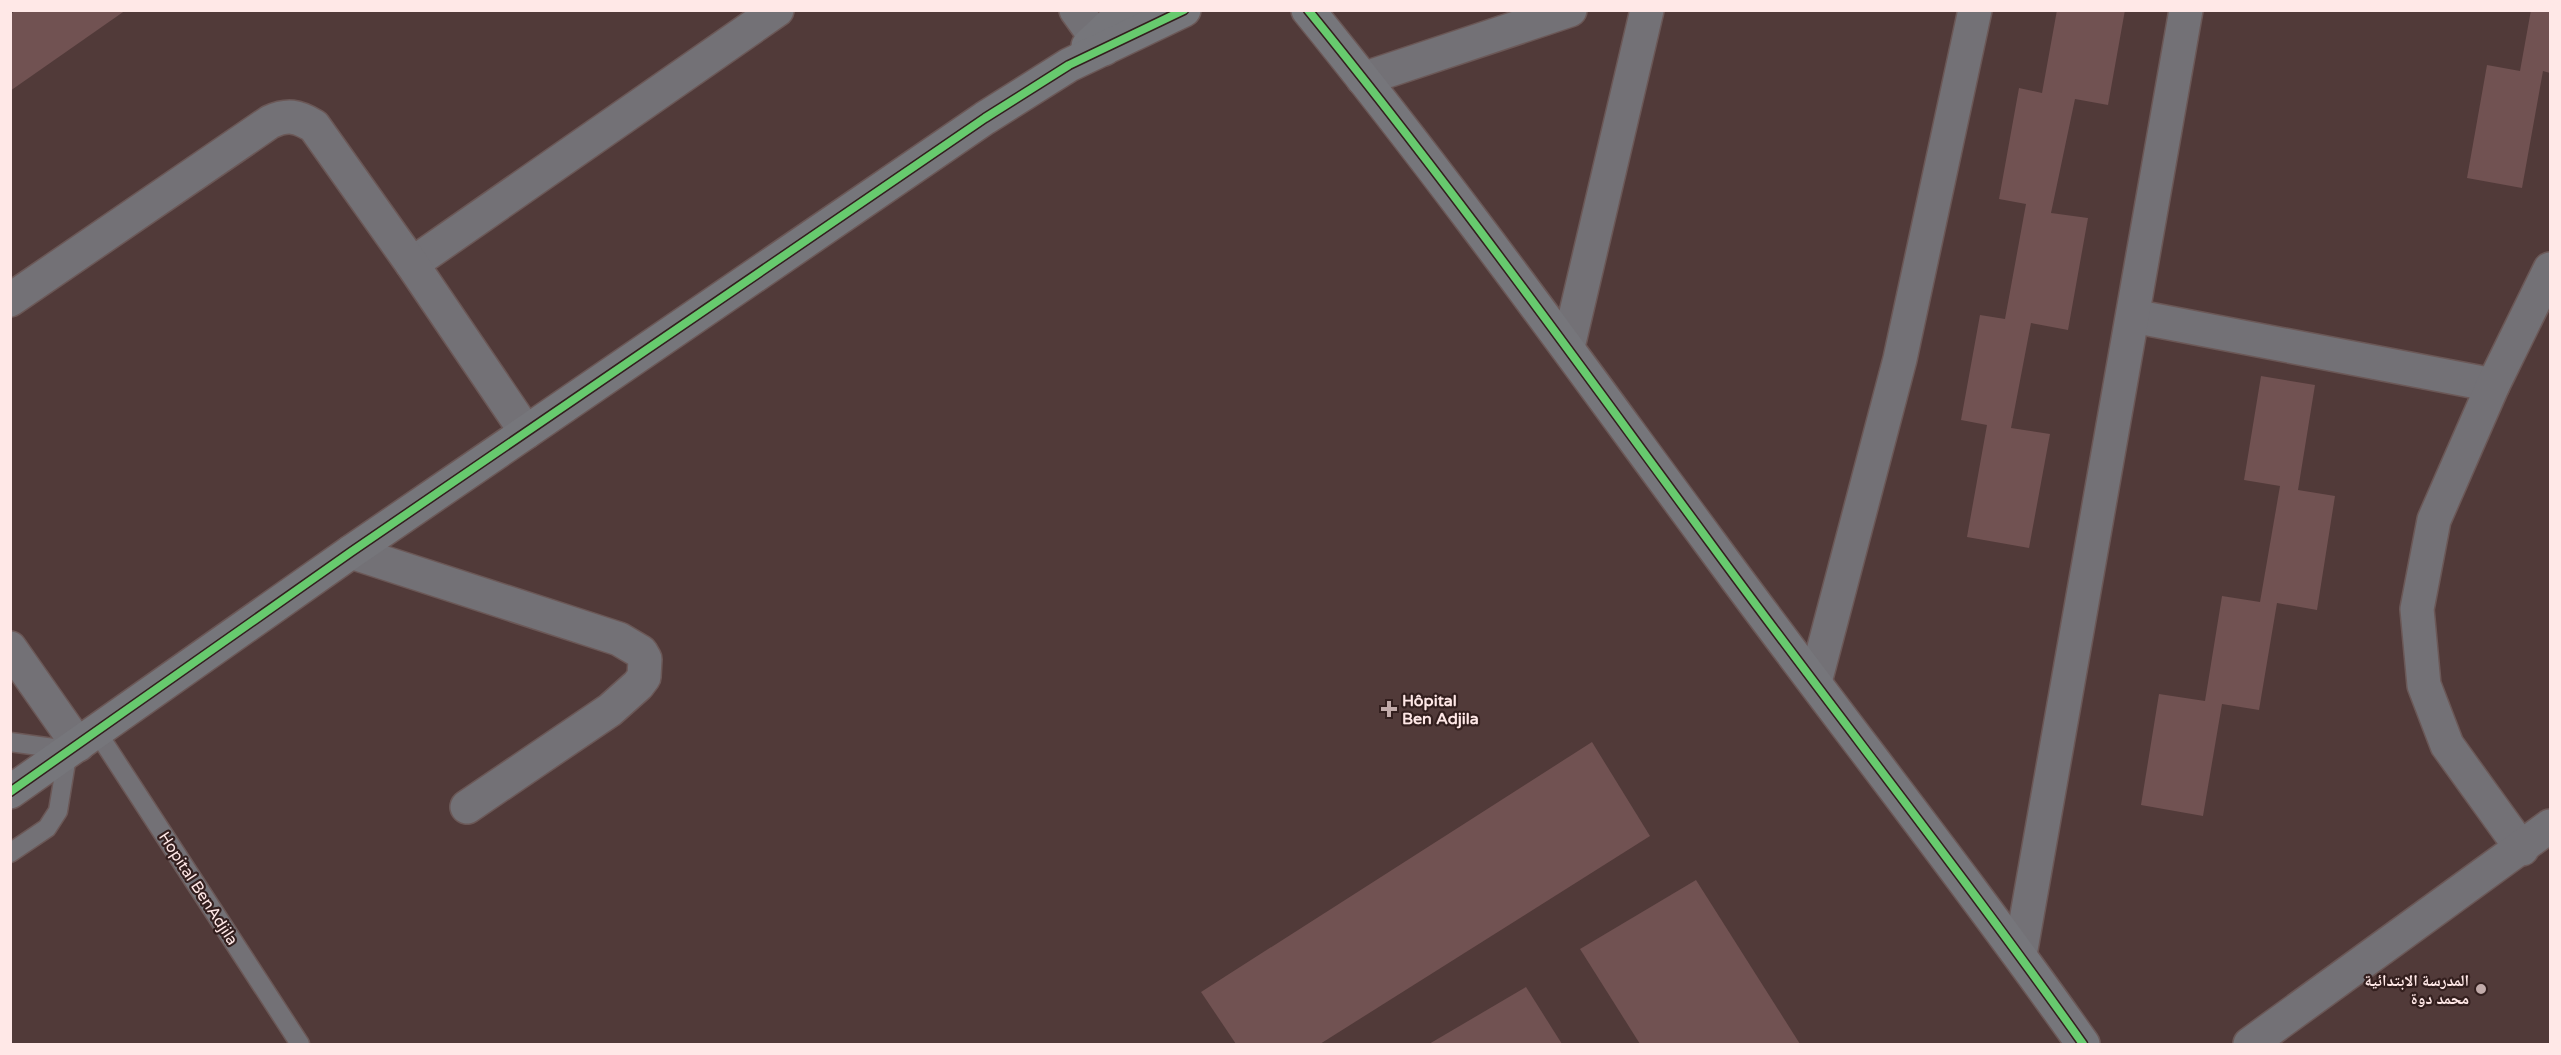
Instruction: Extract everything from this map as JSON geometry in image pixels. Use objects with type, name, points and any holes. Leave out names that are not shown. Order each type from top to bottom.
[{"type":"street","points":[[412,264],[777,10]]},
{"type":"street","points":[[1076,10],[1100,44]]},
{"type":"street","points":[[1100,44],[1126,10]]},
{"type":"street","points":[[10,792],[351,552],[994,111],[1100,44],[1184,10]]},
{"type":"street","points":[[1308,10],[1568,347],[1712,546],[2020,955],[2083,1044]]},
{"type":"street","points":[[1363,79],[1570,10]]},
{"type":"street","points":[[1568,347],[1647,10]]},
{"type":"street","points":[[1815,682],[1900,359],[1975,10]]},
{"type":"street","points":[[2020,955],[2186,10]]},
{"type":"street","points":[[10,300],[270,122],[287,115],[301,118],[314,126],[412,264],[526,432]]},
{"type":"street","points":[[2522,849],[2447,745],[2424,685],[2417,609],[2434,520],[2493,385],[2550,269]]},
{"type":"street","points":[[2133,316],[2493,385]]},
{"type":"street","points":[[351,552],[619,639],[641,652],[645,659],[644,676],[638,685],[610,710],[467,807]]},
{"type":"street","points":[[10,648],[81,742]]},
{"type":"street","points":[[2250,1044],[2522,849],[2550,826]]},
{"type":"lane","points":[[10,742],[81,742],[58,811],[47,828],[10,853]]},
{"type":"lane","name":"Hopital BenAdjila","points":[[81,742],[300,1044]]},
{"type":"building","points":[[16,10],[126,10],[10,91],[10,15]]},
{"type":"building","points":[[2057,10],[2125,10],[2108,105],[2075,99],[2051,213],[2088,218],[2068,330],[2031,323],[2011,428],[2050,434],[2029,548],[1967,537],[1987,425],[1961,420],[1980,315],[2005,319],[2026,204],[1999,199],[2019,88],[2042,93]]},
{"type":"building","points":[[2531,10],[2550,10],[2550,73],[2543,71],[2522,188],[2467,178],[2487,65],[2520,71]]},
{"type":"building","points":[[2261,376],[2315,385],[2298,490],[2335,496],[2317,610],[2277,603],[2259,710],[2222,704],[2203,816],[2141,805],[2159,694],[2205,701],[2222,596],[2260,602],[2280,486],[2244,480]]},
{"type":"building","points":[[1592,742],[1650,836],[1320,1044],[1236,1044],[1201,992]]},
{"type":"building","points":[[1696,880],[1800,1044],[1640,1044],[1580,949]]},
{"type":"building","points":[[1526,987],[1562,1044],[1429,1044]]},
{"type":"cycle path","points":[[10,792],[351,552],[985,118],[1069,65],[1184,10]]},
{"type":"cycle path","points":[[1308,10],[1412,141],[1513,275],[1757,607],[1992,918],[2083,1044]]},
{"type":"place","name":"Hôpital Ben Adjila","points":[[1389,709]]},
{"type":"place","name":"المدرسة الابتدائية محمد دوة","points":[[2481,989]]}]
